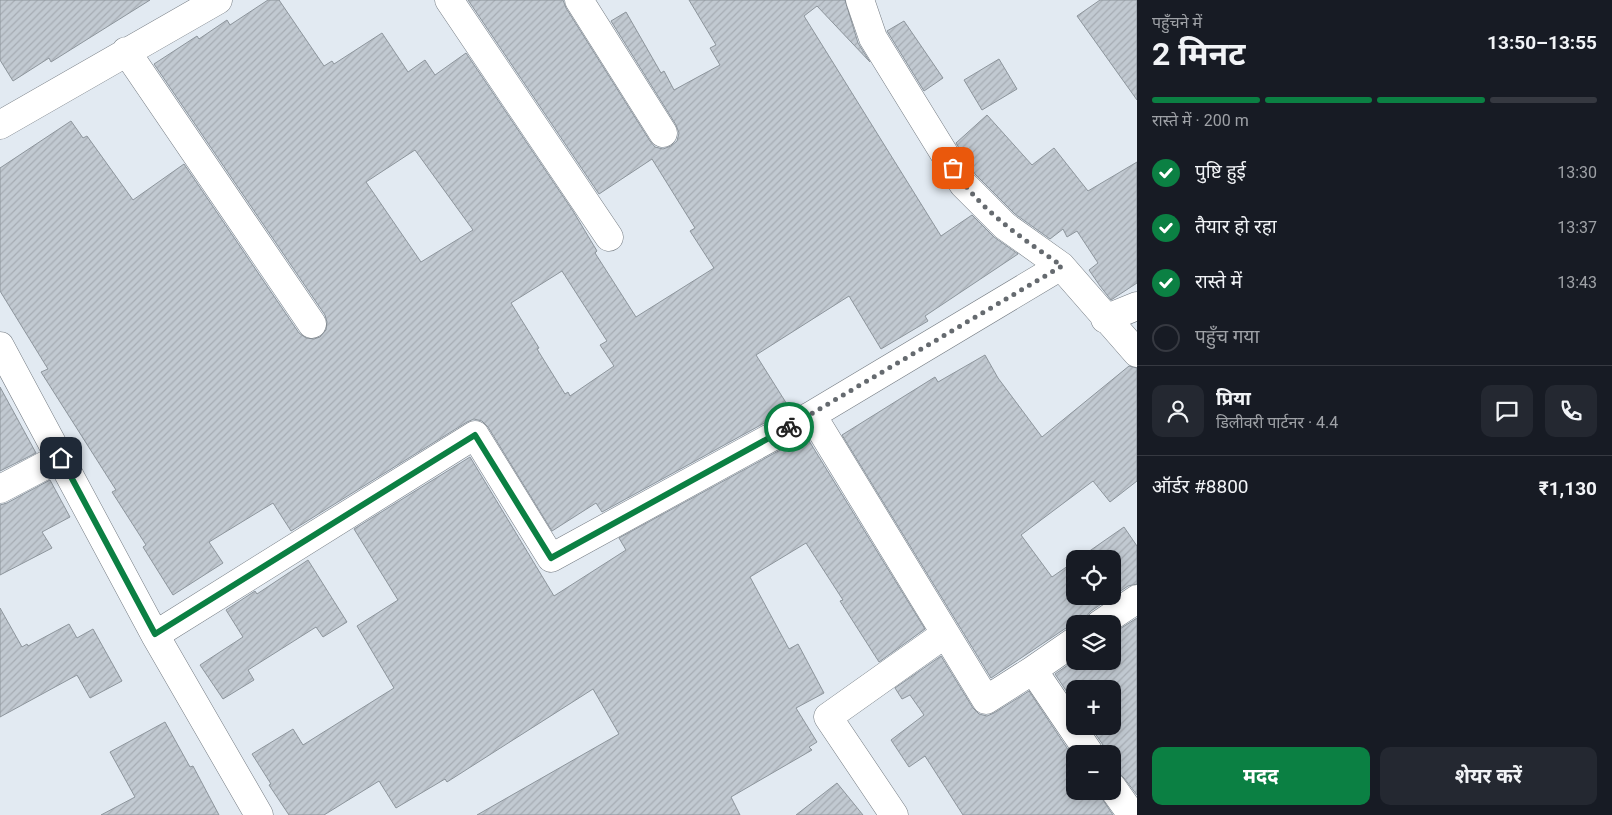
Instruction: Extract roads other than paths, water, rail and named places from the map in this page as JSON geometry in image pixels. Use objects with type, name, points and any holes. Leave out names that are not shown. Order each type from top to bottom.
[{"type":"street","points":[[0,125],[126,51],[218,0]]},
{"type":"street","points":[[449,0],[609,237]]},
{"type":"street","points":[[578,0],[663,132]]},
{"type":"street","points":[[860,0],[873,38],[963,184],[1005,226],[1062,266],[1137,353]]},
{"type":"street","points":[[126,51],[312,324]]},
{"type":"street","points":[[155,634],[475,435],[551,558],[812,415],[1062,266]]},
{"type":"street","points":[[1106,319],[1137,306]]},
{"type":"street","points":[[0,346],[155,634],[259,815]]},
{"type":"street","points":[[812,415],[986,700],[1066,647]]},
{"type":"street","points":[[0,489],[61,458]]},
{"type":"street","points":[[1113,615],[1137,599]]},
{"type":"street","points":[[894,815],[828,717],[945,634]]},
{"type":"street","points":[[1033,670],[1084,745]]},
{"type":"street","points":[[1121,800],[1132,815]]}]
